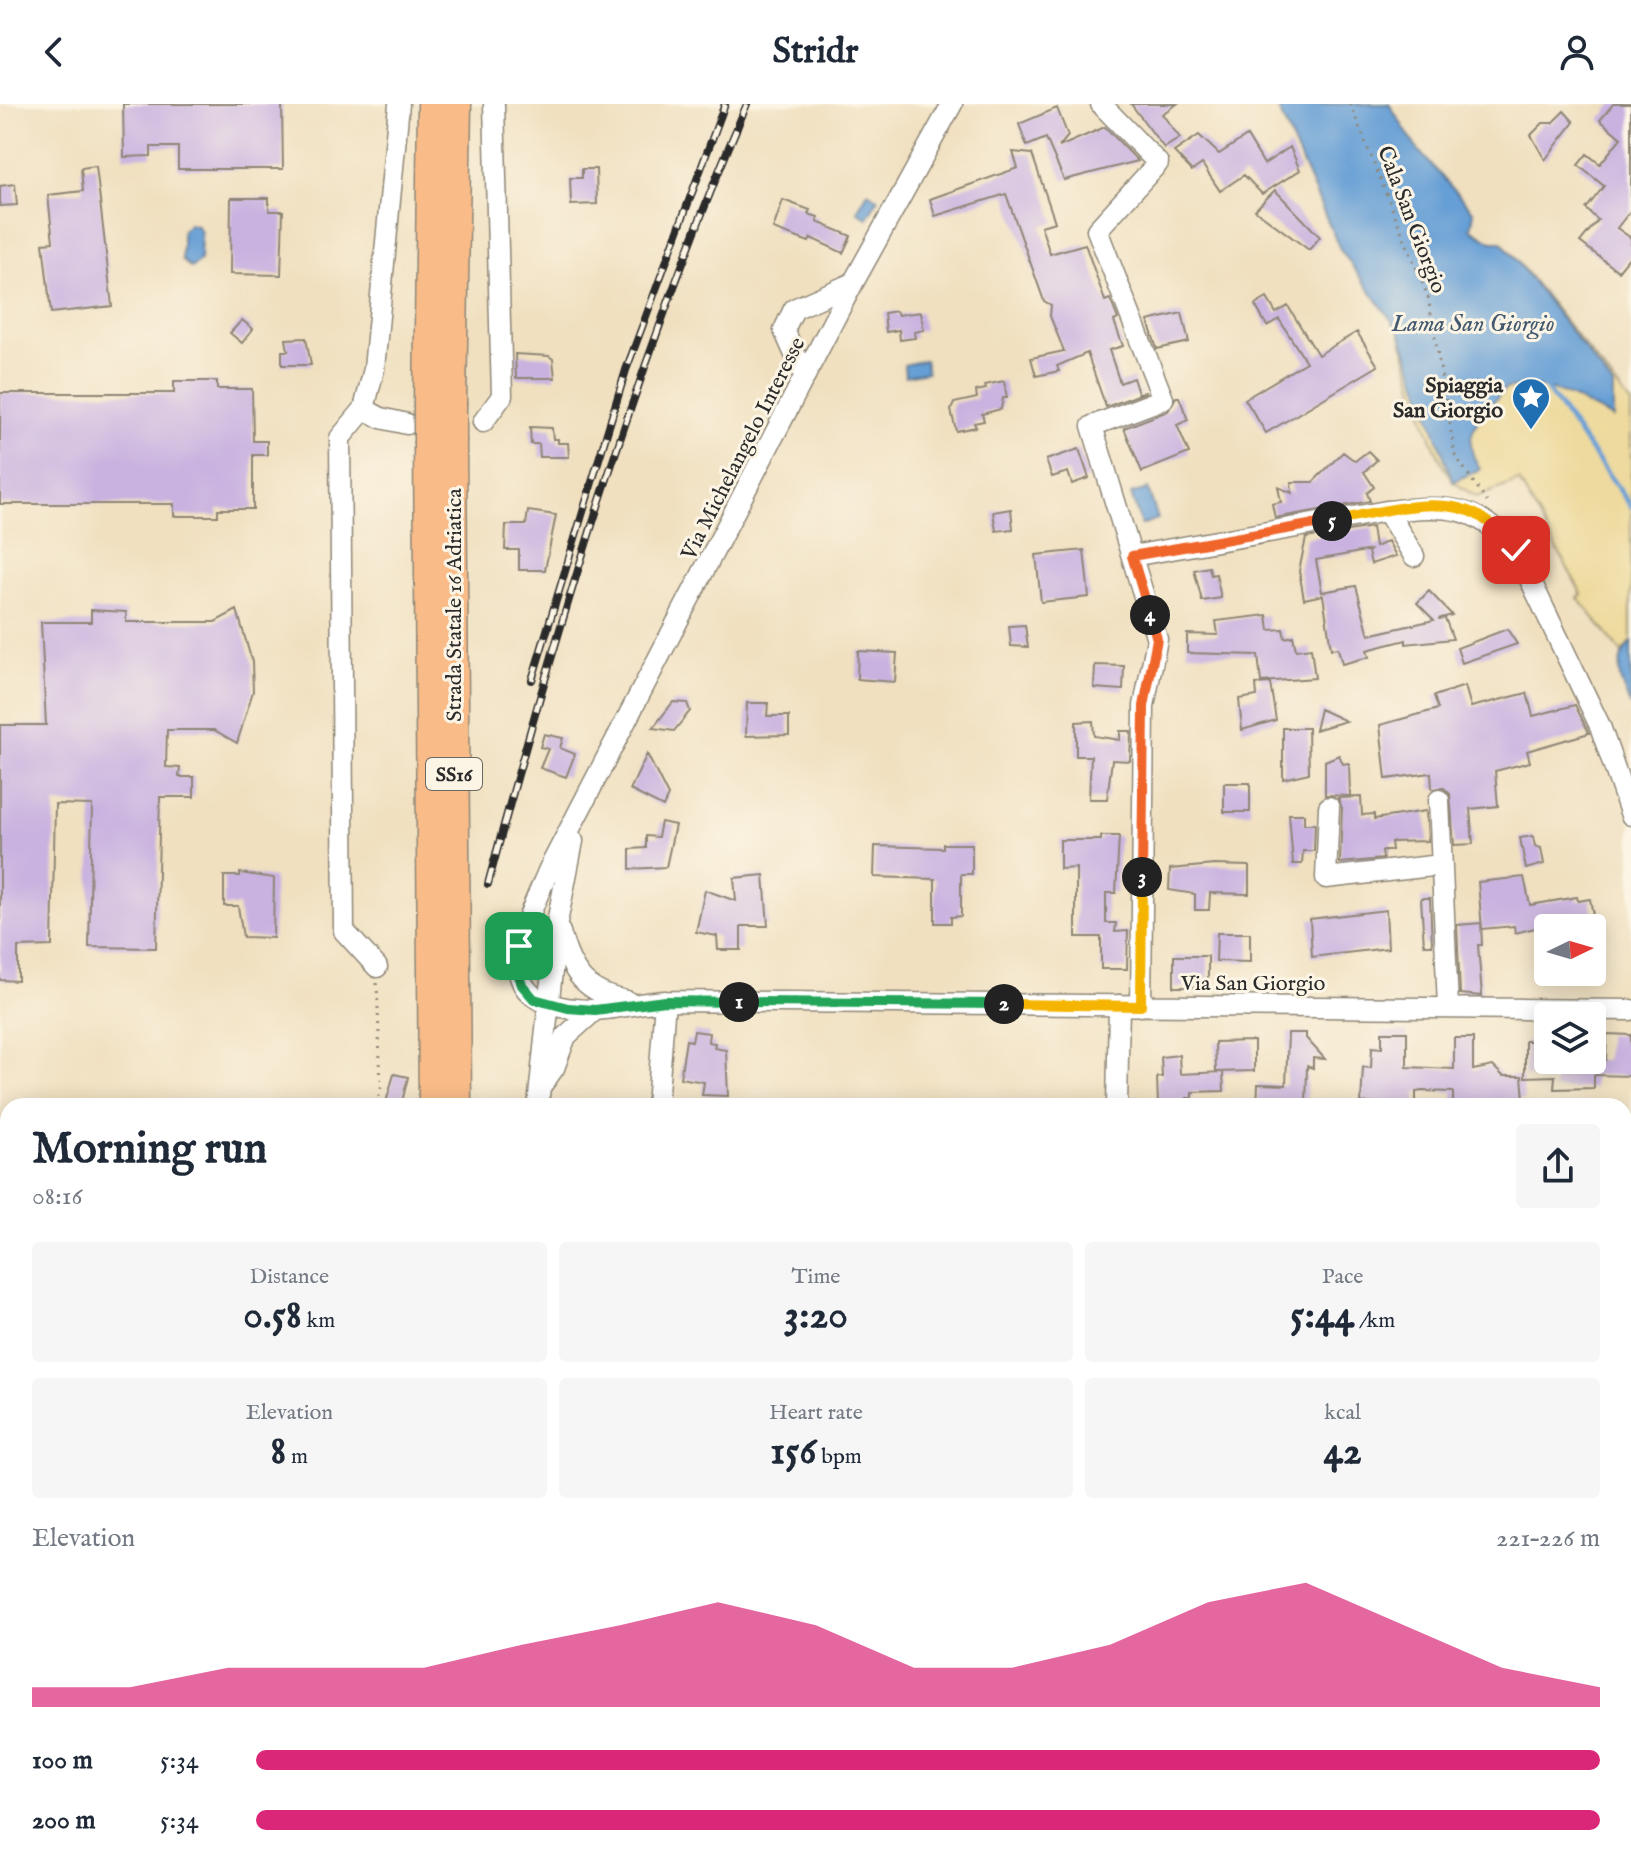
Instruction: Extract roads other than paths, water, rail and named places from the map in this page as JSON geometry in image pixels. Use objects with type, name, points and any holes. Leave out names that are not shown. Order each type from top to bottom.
[{"type":"highway","name":"Strada Statale 16 Adriatica","points":[[432,104],[440,403],[433,1098]]},
{"type":"highway","name":"Strada Statale 16 Adriatica","points":[[440,403],[457,104]]},
{"type":"highway","name":"Strada Statale 16 Adriatica","points":[[440,443],[457,1098]]},
{"type":"street","points":[[377,967],[344,931],[340,438],[364,409],[375,355],[399,104]]},
{"type":"street","points":[[483,422],[502,396],[494,104]]},
{"type":"street","name":"Via Michelangelo Interesse","points":[[580,816],[557,923],[549,1001],[534,999],[522,985],[517,970],[519,946],[549,869],[580,816],[853,283],[952,104]]},
{"type":"street","points":[[1101,104],[1158,163],[1097,230],[1163,399],[1092,426],[1157,639],[1144,706],[1141,1006]]},
{"type":"street","points":[[805,377],[784,330],[794,309],[853,283]]},
{"type":"street","points":[[364,409],[381,418],[407,424]]},
{"type":"street","points":[[1132,556],[1387,511],[1431,507],[1461,509],[1496,528],[1516,550],[1600,726],[1631,815]]},
{"type":"street","points":[[1387,511],[1414,556]]},
{"type":"street","points":[[1439,800],[1448,1007]]},
{"type":"street","points":[[1329,807],[1326,878],[1441,865]]},
{"type":"street","points":[[538,1097],[549,1001],[568,992],[589,989],[565,952],[557,923]]},
{"type":"street","name":"Via San Giorgio","points":[[589,989],[635,1003]]},
{"type":"street","name":"Via San Giorgio","points":[[549,1001],[568,1008],[595,1010],[665,1001],[1631,1010]]},
{"type":"street","points":[[658,1098],[665,1001]]},
{"type":"street","points":[[1117,1098],[1119,1005]]},
{"type":"street","points":[[538,1097],[554,1068],[566,1036],[595,1010]]},
{"type":"water","name":"Lama San Giorgio","points":[[1276,104],[1389,104],[1417,149],[1474,212],[1471,229],[1492,242],[1502,242],[1613,386],[1613,418],[1549,389],[1505,389],[1481,417],[1472,435],[1471,445],[1480,469],[1453,482],[1400,332],[1340,249]]},
{"type":"water","points":[[868,192],[878,199],[867,218],[857,211]]},
{"type":"water","points":[[189,224],[197,226],[201,232],[200,261],[191,268],[182,260],[182,231]]},
{"type":"water","points":[[925,360],[927,372],[905,376],[904,365]]},
{"type":"water","points":[[1148,489],[1158,519],[1141,525],[1131,494]]},
{"type":"water","points":[[1631,642],[1631,706],[1623,689],[1619,666]]},
{"type":"waterway","points":[[1542,383],[1631,506]]},
{"type":"railway","points":[[532,680],[626,370],[725,104]]},
{"type":"railway","points":[[488,884],[543,686],[636,392],[747,104]]},
{"type":"place","name":"Spiaggia San Giorgio","points":[[1531,431]]}]
